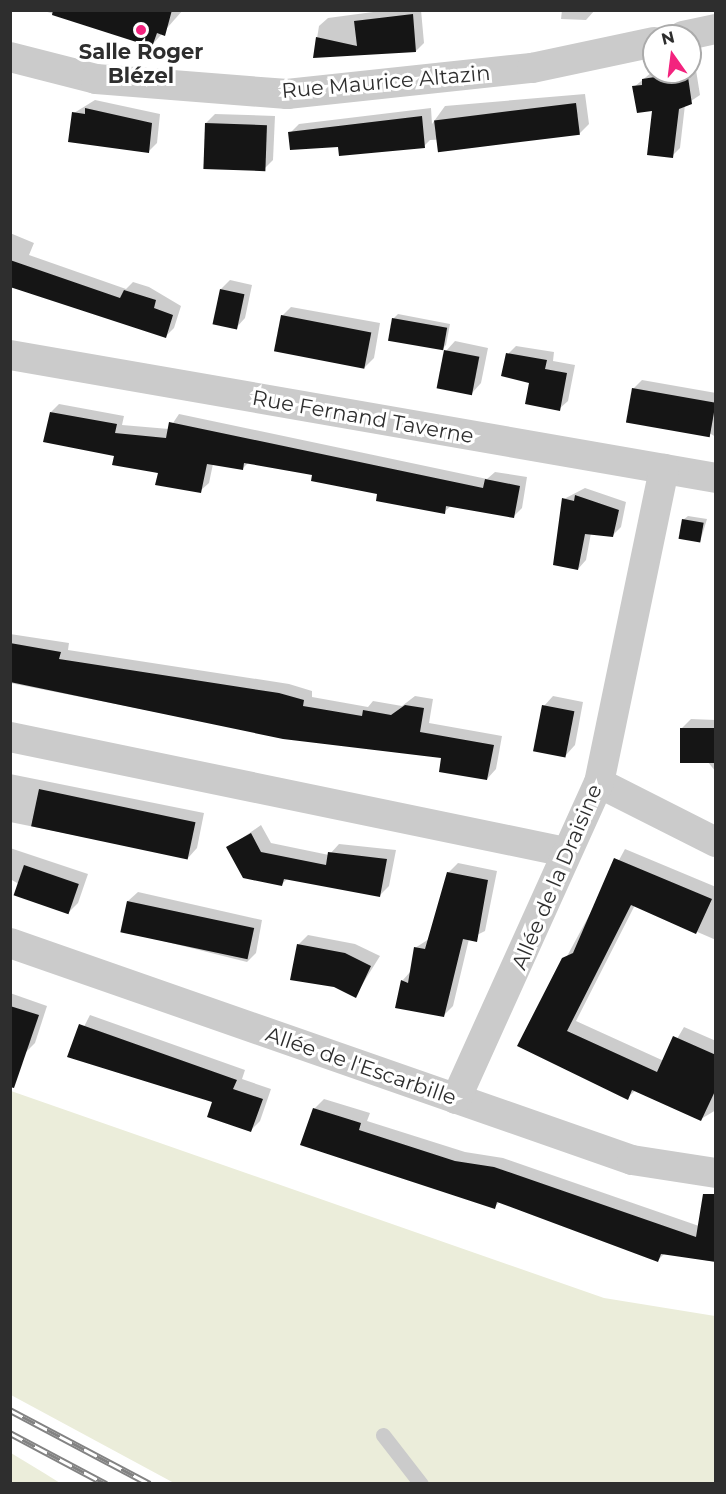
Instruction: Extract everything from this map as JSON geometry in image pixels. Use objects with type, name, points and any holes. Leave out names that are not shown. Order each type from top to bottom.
[{"type":"street","name":"Rue Maurice Altazin","points":[[10,57],[96,79],[287,94],[532,68],[642,45]]},
{"type":"street","name":"Rue Fernand Taverne","points":[[10,355],[716,478]]},
{"type":"street","name":"Allée de la Draisine","points":[[456,1099],[515,977],[566,852],[599,783],[664,469]]},
{"type":"street","points":[[10,737],[566,852]]},
{"type":"street","points":[[599,783],[716,842]]},
{"type":"street","name":"Allée de l'Escarbille","points":[[10,943],[632,1160],[716,1173]]},
{"type":"lane","points":[[383,1436],[421,1484]]},
{"type":"green space","points":[[11,1091],[604,1298],[715,1316],[715,1483],[174,1483],[11,1395]]},
{"type":"green space","points":[[11,1453],[44,1473],[60,1483],[11,1483]]},
{"type":"building","name":"Salle Roger Blézel","points":[[53,10],[172,10],[165,36],[157,33],[152,47],[52,15]]},
{"type":"building","points":[[413,14],[416,52],[313,58],[316,37],[357,46],[354,21]]},
{"type":"building","points":[[689,84],[692,104],[679,109],[673,158],[647,155],[652,111],[637,113],[632,86]]},
{"type":"building","points":[[576,103],[580,135],[438,152],[434,120]]},
{"type":"building","points":[[85,108],[152,123],[149,153],[68,142],[72,112],[85,114]]},
{"type":"building","points":[[422,116],[425,148],[339,156],[338,147],[290,150],[288,132]]},
{"type":"building","points":[[205,123],[267,125],[265,171],[203,169]]},
{"type":"building","points":[[10,260],[120,298],[124,290],[156,300],[154,308],[173,315],[166,338],[10,287]]},
{"type":"building","points":[[220,289],[244,294],[237,329],[213,324]]},
{"type":"building","points":[[281,315],[371,333],[364,369],[274,351]]},
{"type":"building","points":[[392,318],[447,328],[443,350],[388,341]]},
{"type":"building","points":[[444,350],[479,357],[472,395],[437,388]]},
{"type":"building","points":[[506,353],[547,360],[545,369],[567,373],[560,411],[525,404],[529,383],[501,376]]},
{"type":"building","points":[[632,388],[716,403],[710,437],[626,422]]},
{"type":"building","points":[[50,412],[117,424],[115,433],[166,438],[169,422],[483,488],[485,479],[520,486],[514,518],[446,506],[445,514],[376,501],[377,494],[311,481],[312,475],[244,463],[243,470],[207,464],[201,493],[155,485],[158,473],[112,465],[114,456],[43,442]]},
{"type":"building","points":[[575,495],[619,510],[613,537],[585,534],[578,570],[553,565],[562,498],[574,501]]},
{"type":"building","points":[[682,519],[704,523],[700,543],[679,539]]},
{"type":"building","points":[[10,643],[61,652],[59,659],[279,693],[304,700],[303,706],[362,716],[363,710],[391,715],[405,705],[424,708],[420,732],[494,745],[487,780],[439,772],[441,758],[283,739],[10,682]]},
{"type":"building","points":[[542,705],[574,711],[565,757],[533,751]]},
{"type":"building","points":[[680,728],[716,728],[716,763],[680,763]]},
{"type":"building","points":[[39,789],[196,822],[188,859],[31,826]]},
{"type":"building","points":[[251,833],[261,852],[326,865],[328,852],[387,859],[380,897],[284,879],[282,886],[243,878],[226,847]]},
{"type":"building","points":[[614,858],[712,899],[696,934],[631,905],[567,1031],[657,1072],[673,1036],[716,1055],[716,1089],[701,1121],[632,1090],[628,1100],[517,1046],[562,958],[573,953]]},
{"type":"building","points":[[24,865],[79,884],[68,914],[14,895]]},
{"type":"building","points":[[447,872],[488,880],[477,942],[463,939],[444,1017],[395,1008],[401,980],[408,983],[414,947],[425,949]]},
{"type":"building","points":[[127,901],[254,928],[248,959],[120,932]]},
{"type":"building","points":[[297,944],[345,953],[371,966],[356,998],[334,987],[290,980]]},
{"type":"building","points":[[10,1006],[39,1015],[14,1088],[10,1087]]},
{"type":"building","points":[[79,1024],[237,1080],[233,1089],[263,1099],[251,1132],[207,1117],[212,1102],[67,1057]]},
{"type":"building","points":[[313,1108],[361,1123],[359,1130],[455,1161],[494,1167],[696,1237],[703,1194],[716,1194],[716,1262],[661,1254],[658,1262],[497,1202],[495,1209],[300,1145]]},
{"type":"railway","points":[[10,1410],[150,1484]]},
{"type":"railway","points":[[10,1433],[106,1484]]},
{"type":"place","name":"Salle Roger Blézel","points":[[141,30]]}]
